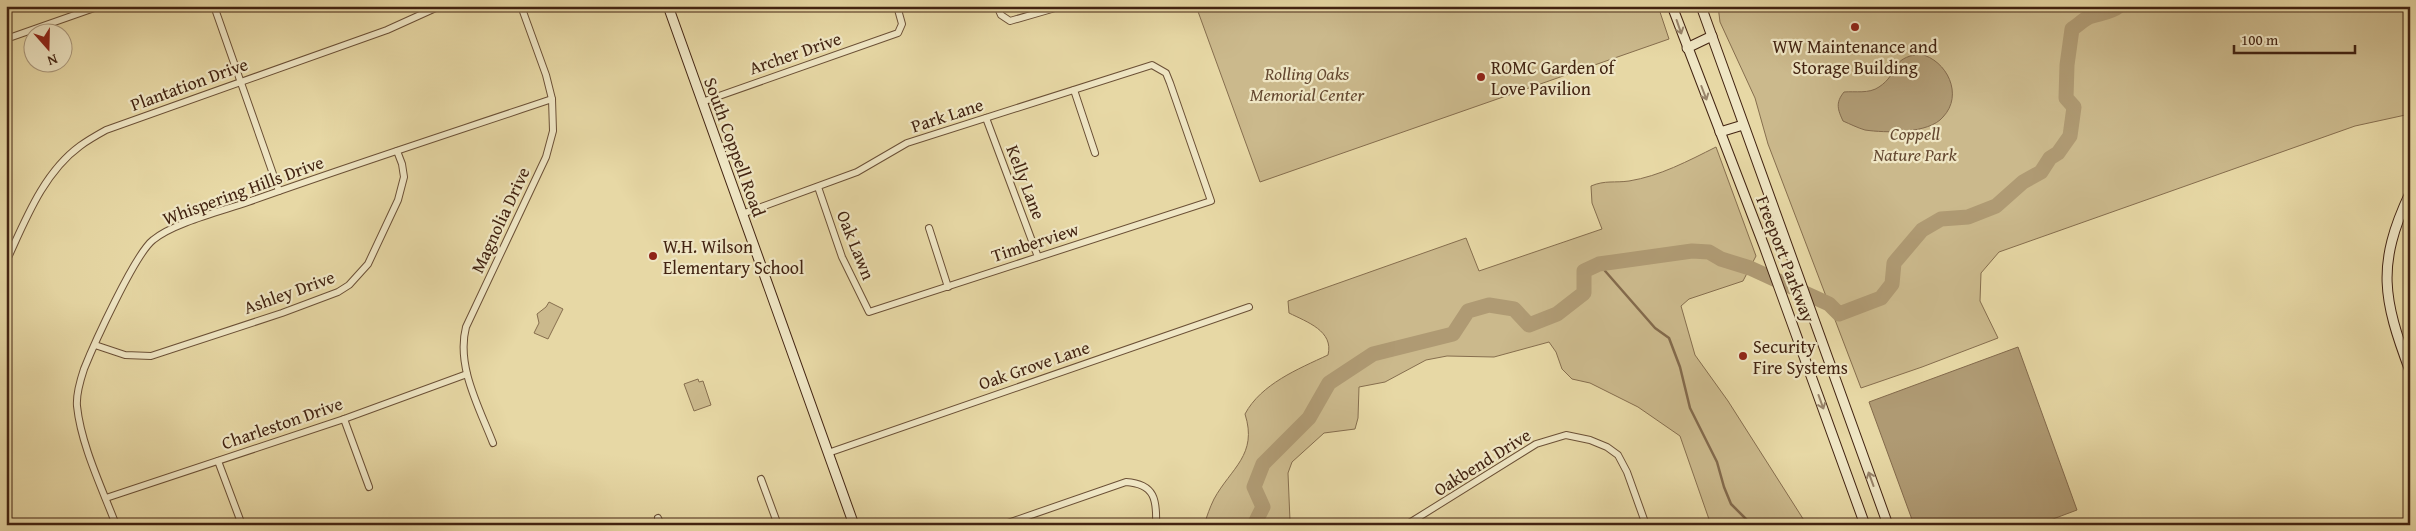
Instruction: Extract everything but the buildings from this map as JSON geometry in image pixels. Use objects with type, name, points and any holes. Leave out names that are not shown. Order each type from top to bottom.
[{"type":"main road","name":"South Coppell Road","points":[[668,6],[854,525]]},
{"type":"main road","name":"Freeport Parkway","points":[[1672,6],[1764,246],[1866,525]]},
{"type":"main road","name":"Freeport Parkway","points":[[1701,6],[1888,525]]},
{"type":"main road","points":[[1687,48],[1712,36]]},
{"type":"main road","points":[[1720,132],[1744,125]]},
{"type":"main road","points":[[2410,193],[2396,222],[2386,272],[2390,309],[2410,371]]},
{"type":"street","points":[[6,39],[100,6]]},
{"type":"street","points":[[214,6],[279,191]]},
{"type":"street","name":"Plantation Drive","points":[[7,258],[36,200],[53,172],[80,146],[106,130],[387,30],[440,6]]},
{"type":"street","name":"Magnolia Drive","points":[[493,443],[467,374],[463,353],[463,340],[466,327],[546,157],[554,120],[552,98],[546,75],[521,6]]},
{"type":"street","name":"Archer Drive","points":[[702,102],[898,33],[902,24],[897,6]]},
{"type":"street","points":[[997,6],[1001,15],[1010,22],[1062,6]]},
{"type":"street","name":"Park Lane","points":[[742,214],[818,187],[873,164],[907,143],[1152,65],[1166,73],[1210,201]]},
{"type":"street","points":[[1074,90],[1095,153]]},
{"type":"street","name":"Whispering Hills Drive","points":[[116,525],[84,438],[77,405],[78,390],[95,345],[142,251],[153,240],[178,227],[279,191],[552,98]]},
{"type":"street","name":"Kelly Lane","points":[[986,118],[1038,257]]},
{"type":"street","name":"Ashley Drive","points":[[95,345],[125,355],[151,356],[300,306],[338,292],[348,286],[368,264],[398,200],[404,177],[397,151]]},
{"type":"street","name":"Oak Lawn","points":[[818,187],[842,257],[868,312]]},
{"type":"street","name":"Timberview","points":[[868,312],[1210,201]]},
{"type":"street","points":[[929,228],[948,287]]},
{"type":"street","name":"Oak Grove Lane","points":[[828,453],[1249,306]]},
{"type":"street","name":"Charleston Drive","points":[[106,498],[344,418],[467,374]]},
{"type":"street","points":[[344,418],[369,487]]},
{"type":"street","name":"Oakbend Drive","points":[[1406,525],[1536,444],[1566,435],[1590,440],[1607,447],[1618,455],[1628,472],[1646,525]]},
{"type":"street","points":[[218,461],[242,525]]},
{"type":"street","points":[[761,479],[778,525]]},
{"type":"street","points":[[1002,525],[1126,482],[1137,483],[1146,487],[1153,495],[1157,510],[1156,525]]},
{"type":"green space","name":"Rolling Oaks Memorial Center","points":[[1196,6],[1658,6],[1669,39],[1260,182]]},
{"type":"green space","name":"Coppell Nature Park","points":[[1718,6],[2410,6],[2410,114],[2355,126],[1999,252],[1981,273],[1980,301],[1998,338],[1861,388],[1768,144],[1755,98],[1720,22]]},
{"type":"green space","points":[[1716,147],[1756,256],[1743,281],[1689,299],[1681,306],[1695,355],[1728,401],[1807,525],[1711,525],[1680,436],[1638,407],[1590,383],[1572,379],[1562,369],[1556,352],[1549,342],[1494,357],[1447,356],[1426,360],[1385,382],[1359,387],[1358,418],[1355,429],[1324,433],[1292,462],[1288,473],[1290,521],[1287,525],[1204,525],[1214,499],[1241,460],[1245,451],[1248,440],[1248,428],[1245,414],[1252,403],[1260,394],[1281,378],[1328,355],[1329,347],[1323,334],[1318,328],[1289,313],[1288,301],[1466,238],[1479,271],[1602,229],[1592,203],[1591,186],[1605,182],[1629,181],[1652,176]]},
{"type":"green space","points":[[549,302],[563,309],[548,339],[534,333],[539,323],[537,314]]},
{"type":"green space","points":[[698,379],[699,382],[703,381],[711,405],[694,411],[684,384]]},
{"type":"shaded area","points":[[1920,54],[1938,63],[1950,80],[1952,99],[1943,117],[1928,127],[1895,132],[1865,130],[1843,121],[1838,106],[1844,92],[1866,91],[1879,87],[1886,82],[1903,59]]},
{"type":"shaded area","points":[[2018,347],[2077,510],[2037,525],[1914,525],[1869,402]]},
{"type":"waterway","points":[[1254,525],[1263,507],[1254,487],[1263,464],[1309,418],[1329,383],[1373,354],[1453,334],[1468,311],[1489,305],[1514,309],[1529,325],[1557,314],[1584,293],[1584,271],[1599,264],[1692,251],[1709,252],[1721,259],[1750,268],[1829,304],[1839,314],[1881,298],[1892,284],[1894,263],[1922,230],[1941,219],[1968,217],[1996,206],[2023,182],[2041,172],[2050,158],[2058,153],[2070,136],[2074,107],[2066,98],[2067,65],[2072,29],[2089,17],[2108,12],[2119,6]]},
{"type":"waterway","points":[[1599,264],[1655,328],[1669,338],[1680,367],[1690,408],[1717,462],[1731,504],[1752,525]]},
{"type":"place","name":"WW Maintenance and Storage Building","points":[[1855,27]]},
{"type":"place","name":"ROMC Garden of Love Pavilion","points":[[1481,77]]},
{"type":"place","name":"W.H. Wilson Elementary School","points":[[653,256]]},
{"type":"place","name":"Security Fire Systems","points":[[1743,356]]}]
